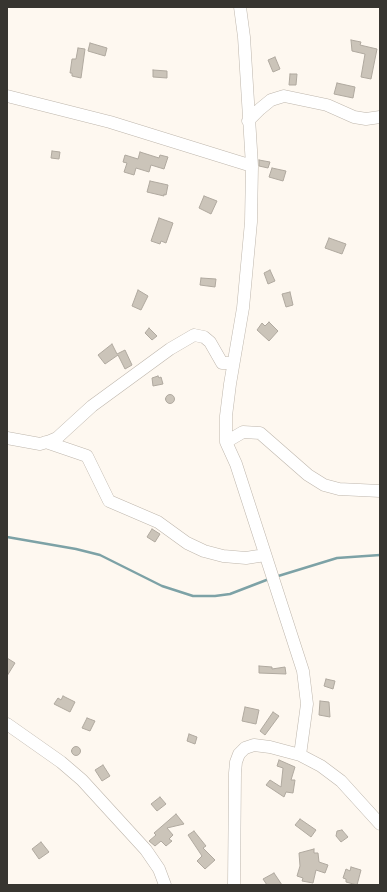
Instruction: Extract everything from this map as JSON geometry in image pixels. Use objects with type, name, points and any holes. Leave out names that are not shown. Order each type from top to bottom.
[{"type":"street","points":[[240,7],[244,37],[248,121],[252,166],[251,222],[243,308],[232,363],[226,416],[226,442],[236,464],[303,671],[307,704],[300,755]]},
{"type":"street","points":[[7,96],[110,122],[252,166]]},
{"type":"street","points":[[248,121],[272,100],[284,96],[327,105],[354,117],[366,119],[380,117]]},
{"type":"street","points":[[7,438],[40,444],[57,438],[92,406],[170,349],[194,336],[204,337],[210,342],[222,362],[232,363]]},
{"type":"street","points":[[226,442],[242,432],[260,432],[308,475],[324,485],[340,489],[380,491]]},
{"type":"street","points":[[46,442],[87,456],[109,501],[158,522],[187,543],[204,551],[223,556],[266,559]]},
{"type":"street","points":[[7,724],[61,762],[82,780],[146,850],[159,869],[165,885]]},
{"type":"street","points":[[234,885],[235,772],[239,754],[245,748],[254,745],[270,747],[300,755],[321,766],[341,781],[380,824]]},
{"type":"building","points":[[351,40],[361,42],[360,45],[377,49],[371,79],[361,77],[365,54],[352,51]]},
{"type":"building","points":[[90,43],[107,48],[105,56],[88,51]]},
{"type":"building","points":[[78,48],[85,49],[81,78],[72,76],[72,73],[70,73],[72,59],[76,59]]},
{"type":"building","points":[[275,57],[280,69],[273,72],[268,60]]},
{"type":"building","points":[[153,70],[167,71],[167,78],[153,77]]},
{"type":"building","points":[[290,74],[297,74],[296,85],[289,85]]},
{"type":"building","points":[[337,83],[355,87],[353,98],[334,94]]},
{"type":"building","points":[[52,151],[60,152],[59,159],[51,158]]},
{"type":"building","points":[[140,152],[159,158],[160,155],[168,157],[164,169],[151,165],[149,172],[136,168],[134,175],[124,172],[127,163],[123,162],[125,155],[138,159]]},
{"type":"building","points":[[259,160],[270,162],[268,168],[259,166]]},
{"type":"building","points":[[272,168],[286,171],[283,181],[269,177]]},
{"type":"building","points":[[150,181],[168,185],[166,195],[164,194],[164,196],[147,192]]},
{"type":"building","points":[[204,196],[217,201],[211,214],[199,208]]},
{"type":"building","points":[[159,218],[173,223],[166,243],[161,241],[160,244],[151,241]]},
{"type":"building","points":[[329,238],[346,244],[342,254],[325,248]]},
{"type":"building","points":[[270,270],[275,281],[268,284],[264,273]]},
{"type":"building","points":[[201,278],[216,279],[215,287],[200,285]]},
{"type":"building","points":[[138,290],[148,296],[141,310],[132,306]]},
{"type":"building","points":[[290,292],[293,305],[286,307],[282,294]]},
{"type":"building","points":[[269,322],[278,331],[269,341],[257,330],[262,323],[265,326]]},
{"type":"building","points":[[149,328],[157,336],[152,340],[145,333]]},
{"type":"building","points":[[112,344],[117,354],[125,350],[132,365],[125,369],[118,355],[105,364],[98,355]]},
{"type":"building","points":[[158,376],[159,378],[161,377],[163,384],[153,386],[152,378]]},
{"type":"building","points":[[170,394],[175,399],[170,404],[165,399]]},
{"type":"building","points":[[152,529],[160,534],[155,542],[147,537]]},
{"type":"building","points":[[7,658],[15,663],[7,676]]},
{"type":"building","points":[[259,666],[272,667],[272,669],[285,667],[286,674],[259,673]]},
{"type":"building","points":[[326,679],[335,681],[333,689],[324,686]]},
{"type":"building","points":[[63,696],[75,702],[70,712],[54,704],[58,698],[61,700]]},
{"type":"building","points":[[320,701],[329,702],[330,717],[319,715]]},
{"type":"building","points":[[245,707],[259,710],[256,724],[242,721]]},
{"type":"building","points":[[273,712],[279,716],[265,735],[260,731]]},
{"type":"building","points":[[87,718],[95,721],[90,731],[82,728]]},
{"type":"building","points":[[189,734],[197,737],[195,744],[187,741]]},
{"type":"building","points":[[74,747],[78,747],[80,751],[78,755],[74,755],[72,753],[72,749]]},
{"type":"building","points":[[279,760],[295,767],[291,780],[295,780],[293,793],[286,792],[284,797],[266,785],[270,780],[281,787],[283,768],[277,766]]},
{"type":"building","points":[[103,765],[110,776],[102,781],[95,770]]},
{"type":"building","points":[[160,797],[166,804],[157,811],[151,804]]},
{"type":"building","points":[[176,814],[184,824],[167,828],[173,835],[169,839],[172,841],[166,846],[161,841],[155,846],[149,841],[156,835],[154,833]]},
{"type":"building","points":[[300,819],[316,830],[311,837],[295,825]]},
{"type":"building","points":[[342,830],[348,837],[341,842],[336,836],[337,831]]},
{"type":"building","points":[[194,831],[206,846],[203,848],[215,860],[205,869],[197,861],[202,856],[188,835]]},
{"type":"building","points":[[41,842],[49,852],[39,859],[32,849]]},
{"type":"building","points":[[314,849],[314,853],[318,853],[319,862],[328,865],[325,873],[316,870],[313,883],[302,881],[303,878],[297,876],[300,866],[299,853]]},
{"type":"building","points":[[351,867],[361,870],[357,885],[346,882],[346,879],[343,878],[346,869],[350,871]]},
{"type":"building","points":[[274,873],[282,885],[267,885],[263,879]]},
{"type":"waterway","points":[[7,537],[76,549],[100,555],[162,586],[193,596],[230,594],[269,579]]},
{"type":"waterway","points":[[275,577],[337,558],[380,555]]}]
